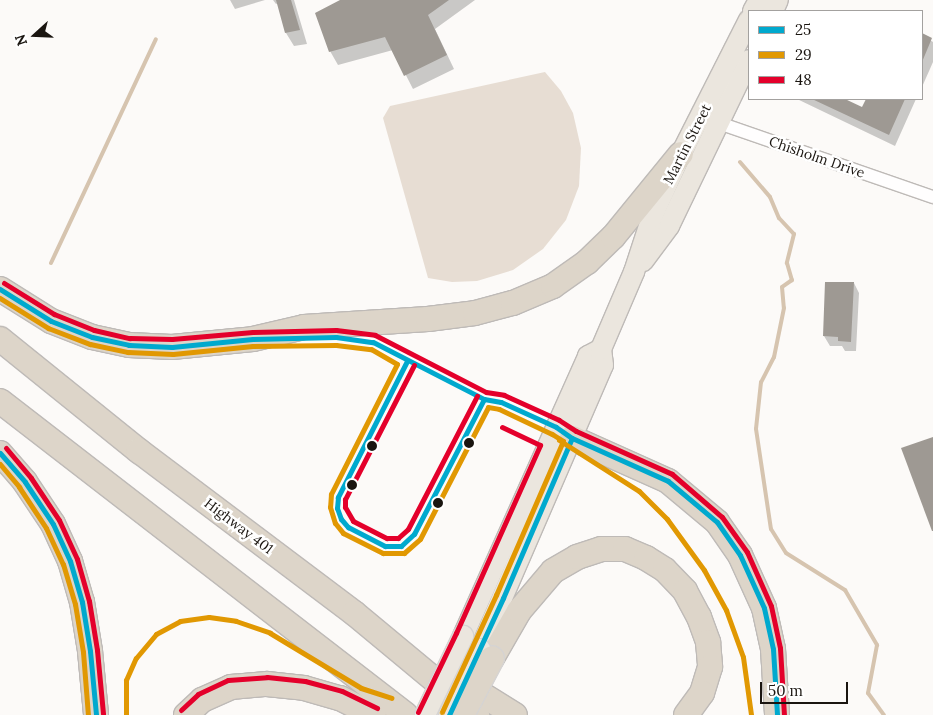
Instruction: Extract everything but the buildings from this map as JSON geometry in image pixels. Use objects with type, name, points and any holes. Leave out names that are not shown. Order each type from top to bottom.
[{"type":"highway","points":[[0,289],[51,321],[92,337],[129,345],[172,347],[252,339],[304,326],[428,319],[476,313],[513,303],[553,286],[587,262],[613,237],[681,154]]},
{"type":"highway","name":"Highway 401","points":[[0,339],[138,450],[354,613],[477,715]]},
{"type":"highway","points":[[0,401],[406,715]]},
{"type":"highway","points":[[572,438],[668,481],[717,522],[740,555],[764,608],[774,649],[777,715]]},
{"type":"highway","points":[[0,453],[25,482],[53,524],[70,561],[85,618],[96,715]]},
{"type":"highway","points":[[462,715],[486,654],[519,611],[553,571],[577,557],[601,549],[625,549],[646,558],[666,570],[684,591],[702,625],[708,642],[710,667],[702,693],[686,715]]},
{"type":"highway","points":[[354,613],[515,715]]},
{"type":"highway","points":[[186,715],[202,700],[231,687],[267,684],[304,688],[331,695],[374,715]]},
{"type":"main road","name":"Martin Street","points":[[634,272],[669,226],[748,23]]},
{"type":"main road","name":"Martin Street","points":[[449,715],[486,654],[603,365],[601,349],[634,272],[652,217],[681,154],[710,120],[748,62]]},
{"type":"main road","name":"Martin Street","points":[[425,715],[463,636],[588,356],[601,349]]},
{"type":"street","name":"Chisholm Drive","points":[[710,120],[933,197]]},
{"type":"shaded area","points":[[545,72],[561,91],[573,113],[581,148],[579,186],[566,220],[543,249],[513,270],[477,281],[452,282],[428,278],[383,118],[390,106]]},
{"type":"waterway","points":[[51,263],[156,39]]},
{"type":"waterway","points":[[740,162],[770,197],[779,218],[794,234],[787,263],[792,280],[782,287],[784,308],[774,357],[761,382],[756,429],[771,529],[786,553],[845,590],[877,645],[868,693],[884,715]]},
{"type":"transit line","name":"48","points":[[4,283],[54,314],[94,330],[130,338],[172,339],[253,332],[336,330],[375,335],[486,392],[504,395],[559,420],[576,431],[672,474],[722,517],[747,552],[771,606],[780,648],[784,715]]},
{"type":"transit line","name":"25","points":[[0,289],[51,321],[92,337],[129,345],[172,347],[253,339],[336,337],[373,342],[484,399],[501,402],[556,427],[572,438],[668,481],[717,522],[740,555],[764,608],[773,649],[777,715]]},
{"type":"transit line","name":"29","points":[[0,298],[48,328],[90,344],[128,352],[173,354],[253,346],[336,345],[371,349],[397,364],[331,494],[330,507],[335,523],[343,533],[383,553],[404,553],[420,539],[488,407],[499,409],[563,441],[496,595],[442,712]]},
{"type":"transit line","name":"25","points":[[407,361],[338,497],[337,508],[341,519],[348,527],[385,546],[401,546],[414,534],[484,399]]},
{"type":"transit line","name":"48","points":[[414,365],[345,499],[345,507],[353,521],[387,538],[398,538],[408,529],[477,396]]},
{"type":"transit line","name":"48","points":[[418,712],[456,633],[540,445],[502,427]]},
{"type":"transit line","name":"25","points":[[449,715],[503,598],[572,438]]},
{"type":"transit line","name":"29","points":[[559,440],[639,491],[667,519],[704,570],[726,610],[743,657],[751,715]]},
{"type":"transit line","name":"48","points":[[6,448],[31,478],[59,520],[77,559],[89,601],[97,650],[103,714]]},
{"type":"transit line","name":"25","points":[[0,453],[25,482],[53,524],[70,561],[82,602],[90,651],[96,715]]},
{"type":"transit line","name":"29","points":[[0,464],[19,487],[46,528],[63,564],[75,604],[83,652],[88,715]]},
{"type":"transit line","name":"29","points":[[126,715],[126,680],[136,658],[156,634],[180,621],[209,617],[236,621],[270,633],[361,688],[391,698]]},
{"type":"transit line","name":"48","points":[[181,710],[198,694],[228,680],[267,677],[305,681],[342,691],[377,708]]}]
